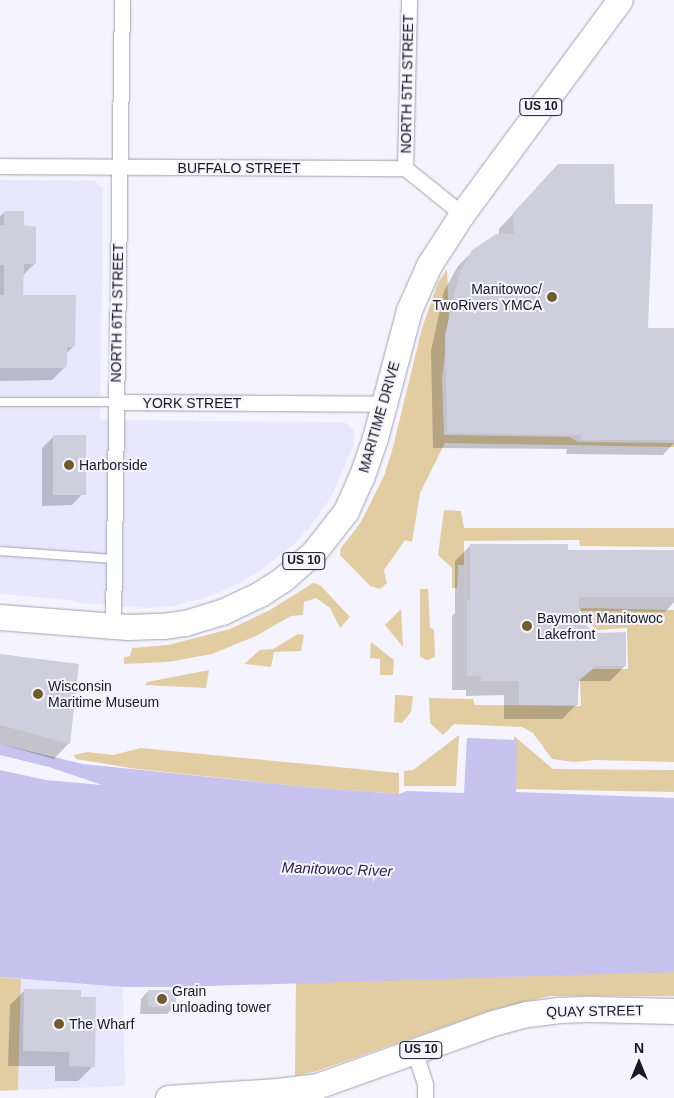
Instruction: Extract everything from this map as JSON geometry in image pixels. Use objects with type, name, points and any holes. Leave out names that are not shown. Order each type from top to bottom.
[{"type":"main road","name":"MARITIME DRIVE","points":[[0,616],[113,626],[163,626],[209,616],[247,601],[288,575],[314,552],[346,511],[361,478],[412,302],[434,258],[462,214],[620,0]]},
{"type":"main road","name":"QUAY STREET","points":[[168,1098],[278,1091],[317,1086],[415,1053],[493,1023],[527,1014],[558,1010],[591,1009],[674,1011]]},
{"type":"street","name":"NORTH 6TH STREET","points":[[113,626],[122,0]]},
{"type":"street","name":"NORTH 5TH STREET","points":[[405,168],[409,0]]},
{"type":"street","name":"BUFFALO STREET","points":[[0,166],[405,168]]},
{"type":"street","points":[[405,168],[462,214]]},
{"type":"street","name":"YORK STREET","points":[[116,402],[384,404]]},
{"type":"street","points":[[415,1053],[425,1084],[425,1098]]},
{"type":"lane","name":"YORK STREET","points":[[0,402],[116,402]]},
{"type":"lane","points":[[0,551],[114,559]]},
{"type":"shaded area","points":[[0,180],[94,181],[103,188],[100,420],[340,422],[346,423],[353,429],[355,435],[354,444],[331,497],[309,528],[294,544],[261,570],[234,586],[207,597],[174,606],[148,608],[79,603],[69,600],[0,594]]},
{"type":"shaded area","points":[[447,269],[449,319],[442,378],[444,435],[570,437],[578,442],[674,443],[674,447],[445,443],[420,493],[412,542],[405,540],[384,570],[387,583],[380,589],[370,586],[340,555],[341,548],[361,522],[384,476],[393,447],[422,328],[438,283]]},
{"type":"shaded area","points":[[444,510],[461,511],[464,528],[674,528],[674,547],[580,546],[579,540],[464,541],[464,565],[458,565],[457,588],[452,588],[452,568],[438,555]]},
{"type":"shaded area","points":[[313,583],[320,585],[350,617],[340,628],[330,608],[316,598],[304,602],[303,615],[291,616],[256,636],[212,654],[168,662],[124,664],[124,657],[130,656],[132,648],[168,645],[230,629],[270,610]]},
{"type":"shaded area","points":[[420,589],[428,589],[430,628],[434,629],[435,657],[427,660],[420,657]]},
{"type":"shaded area","points":[[581,608],[674,610],[674,762],[596,760],[574,762],[552,759],[533,733],[522,727],[454,724],[443,735],[430,723],[429,698],[473,699],[475,705],[581,706],[580,680],[593,669],[628,669],[627,628],[597,630],[581,616]]},
{"type":"shaded area","points":[[401,609],[403,647],[385,625]]},
{"type":"shaded area","points":[[298,634],[304,635],[301,651],[274,652],[271,667],[244,664],[260,650],[273,649]]},
{"type":"shaded area","points":[[371,642],[394,660],[393,675],[380,675],[380,659],[370,658]]},
{"type":"shaded area","points":[[209,670],[206,688],[145,685],[147,682]]},
{"type":"shaded area","points":[[395,695],[413,696],[411,712],[402,723],[394,722]]},
{"type":"shaded area","points":[[459,735],[456,786],[404,786],[404,771],[413,770]]},
{"type":"shaded area","points":[[514,736],[553,769],[674,770],[674,792],[512,789]]},
{"type":"shaded area","points":[[141,748],[399,773],[399,794],[307,787],[137,769],[76,759],[74,755],[88,752],[113,755]]},
{"type":"shaded area","points":[[674,972],[674,996],[550,996],[492,1010],[317,1071],[295,1076],[296,982]]},
{"type":"shaded area","points":[[0,977],[21,979],[18,1090],[0,1091]]},
{"type":"shaded area","points":[[21,979],[123,987],[125,1086],[18,1090]]},
{"type":"water","name":"Manitowoc River","points":[[467,738],[517,740],[516,792],[674,798],[674,972],[175,987],[123,987],[0,977],[0,770],[46,780],[102,785],[49,767],[0,755],[0,744],[83,764],[307,787],[399,794],[407,791],[464,793]]},
{"type":"building","name":"Manitowoc/ TwoRivers YMCA","points":[[558,164],[614,164],[615,204],[653,204],[648,328],[674,328],[674,440],[581,440],[581,435],[447,433],[445,335],[459,275],[472,250],[496,234],[514,234],[513,213]]},
{"type":"building","points":[[4,211],[24,211],[24,225],[36,227],[36,264],[24,264],[23,295],[76,295],[75,347],[67,347],[67,366],[65,368],[0,368],[0,295],[4,295],[4,265],[0,265],[0,225],[4,225]]},
{"type":"building","name":"Harborside","points":[[53,435],[86,435],[86,495],[53,495]]},
{"type":"building","name":"Baymont Manitowoc Lakefront","points":[[470,544],[568,544],[568,550],[674,550],[674,597],[579,597],[579,619],[595,633],[626,632],[626,666],[595,666],[578,680],[578,705],[519,705],[519,681],[481,681],[481,676],[467,676],[467,600],[470,600]]},
{"type":"building","name":"Wisconsin Maritime Museum","points":[[0,654],[79,664],[70,744],[0,725]]},
{"type":"building","name":"The Wharf","points":[[24,989],[81,990],[81,997],[96,997],[95,1067],[69,1066],[69,1052],[23,1051]]},
{"type":"building","name":"Grain unloading tower","points":[[148,990],[176,990],[176,1007],[148,1007]]},
{"type":"place","name":"Manitowoc/ TwoRivers YMCA","points":[[552,297]]},
{"type":"place","name":"Harborside","points":[[69,465]]},
{"type":"place","name":"Baymont Manitowoc Lakefront","points":[[527,626]]},
{"type":"place","name":"Wisconsin Maritime Museum","points":[[38,694]]},
{"type":"place","name":"Grain unloading tower","points":[[162,999]]},
{"type":"place","name":"The Wharf","points":[[59,1024]]}]
